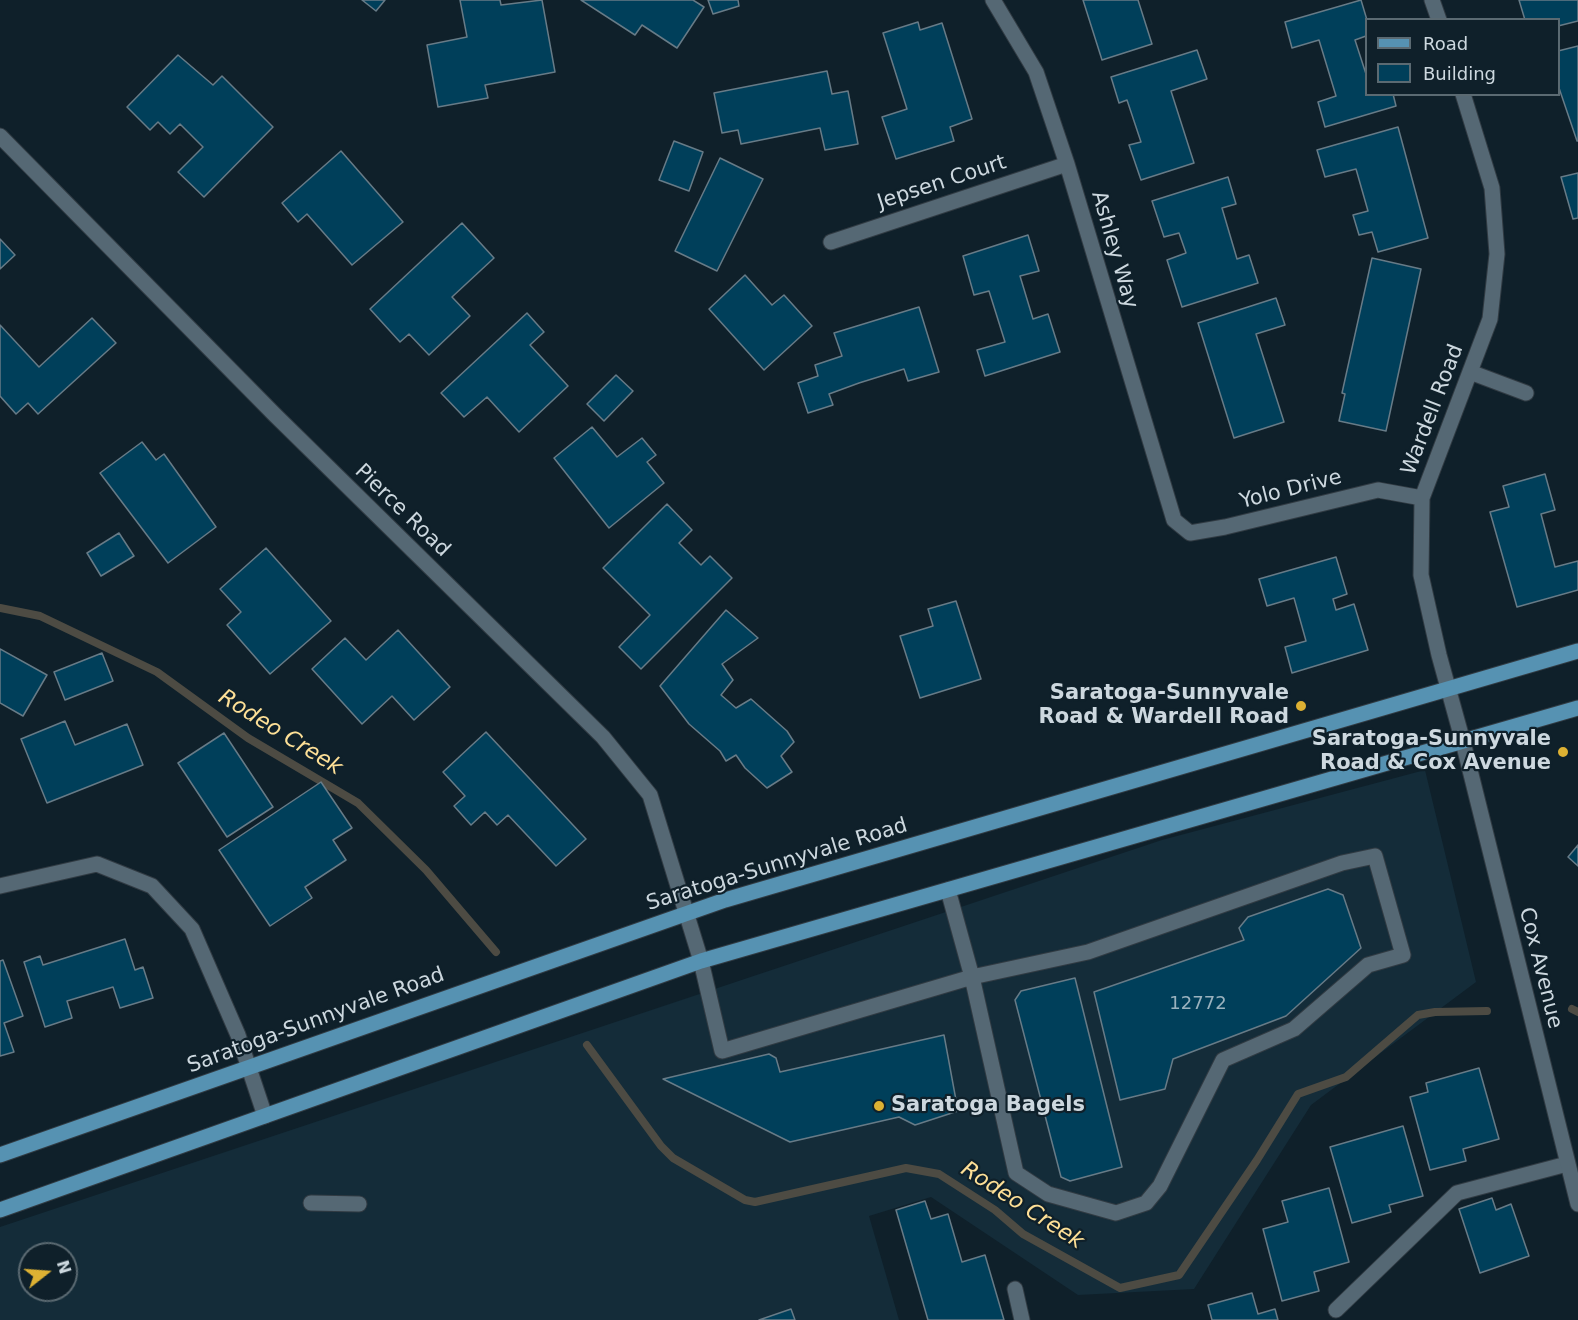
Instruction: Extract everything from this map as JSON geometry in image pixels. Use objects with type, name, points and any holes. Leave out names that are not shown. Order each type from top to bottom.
[{"type":"main road","name":"Saratoga-Sunnyvale Road","points":[[0,1155],[687,912],[1578,651]]},
{"type":"main road","points":[[0,1210],[701,962],[1578,708]]},
{"type":"street","name":"Ashley Way","points":[[993,0],[1036,72],[1067,164],[1174,520]]},
{"type":"street","points":[[1432,0],[1438,18]]},
{"type":"street","name":"Wardell Road","points":[[1463,96],[1492,188],[1497,254],[1490,319],[1422,498],[1421,575],[1448,690],[1463,742]]},
{"type":"street","name":"Pierce Road","points":[[0,136],[275,415],[603,737],[650,795],[687,912],[722,1051],[972,977]]},
{"type":"street","name":"Jepsen Court","points":[[831,242],[1067,164]]},
{"type":"street","points":[[1470,372],[1526,393]]},
{"type":"street","name":"Yolo Drive","points":[[1174,520],[1190,533],[1225,527],[1378,490],[1422,498]]},
{"type":"street","name":"Cox Avenue","points":[[1463,742],[1578,1204]]},
{"type":"street","points":[[948,890],[972,977],[1016,1173],[1048,1194],[1116,1213],[1146,1203],[1160,1186],[1223,1060],[1294,1029],[1368,966],[1403,955],[1375,856],[1342,863],[1088,952],[972,977]]},
{"type":"street","points":[[0,886],[97,864],[152,886],[192,929],[250,1066],[265,1116]]},
{"type":"street","points":[[1336,1310],[1457,1193],[1567,1164]]},
{"type":"street","points":[[311,1203],[359,1204]]},
{"type":"street","points":[[1015,1288],[1022,1320]]},
{"type":"shaded area","points":[[1425,770],[1476,982],[1311,1105],[1194,1289],[1078,1295],[931,1197],[869,1216],[899,1320],[0,1320],[0,1227],[1162,840]]},
{"type":"building","points":[[362,0],[385,0],[376,11]]},
{"type":"building","points":[[460,0],[500,0],[501,5],[542,0],[555,72],[485,85],[488,98],[438,107],[427,45],[467,37]]},
{"type":"building","points":[[581,0],[693,0],[704,7],[677,48],[642,25],[635,35]]},
{"type":"building","points":[[708,0],[738,0],[739,6],[713,14]]},
{"type":"building","points":[[1083,0],[1138,0],[1152,44],[1102,60]]},
{"type":"building","points":[[1361,0],[1366,18],[1365,36],[1355,40],[1365,71],[1365,96],[1394,96],[1396,106],[1325,127],[1318,102],[1336,96],[1319,40],[1292,48],[1285,22]]},
{"type":"building","points":[[1519,0],[1578,0],[1578,21],[1560,26],[1560,18],[1524,18]]},
{"type":"building","points":[[918,22],[920,30],[942,23],[972,119],[950,127],[954,141],[896,159],[882,117],[907,109],[883,33]]},
{"type":"building","points":[[1578,46],[1578,141],[1560,91],[1560,50]]},
{"type":"building","points":[[1197,50],[1207,79],[1171,91],[1194,163],[1141,180],[1129,145],[1141,142],[1127,100],[1119,103],[1111,77]]},
{"type":"building","points":[[178,55],[213,85],[222,76],[273,127],[204,197],[178,172],[203,147],[180,124],[170,134],[158,122],[150,130],[127,107]]},
{"type":"building","points":[[827,71],[832,94],[848,91],[858,144],[825,150],[820,128],[741,144],[738,130],[722,133],[714,93]]},
{"type":"building","points":[[1398,127],[1428,238],[1378,252],[1372,232],[1359,235],[1353,215],[1368,211],[1356,169],[1325,177],[1317,150]]},
{"type":"building","points":[[674,141],[703,152],[689,191],[659,180]]},
{"type":"building","points":[[341,151],[403,222],[352,265],[307,214],[298,222],[282,203]]},
{"type":"building","points":[[720,158],[763,179],[717,271],[675,251]]},
{"type":"building","points":[[1578,173],[1578,218],[1573,219],[1561,177]]},
{"type":"building","points":[[1228,177],[1236,204],[1222,208],[1237,259],[1249,255],[1258,283],[1182,307],[1167,260],[1186,253],[1179,233],[1164,237],[1152,201]]},
{"type":"building","points":[[462,223],[494,258],[452,297],[470,316],[429,355],[409,334],[400,342],[370,309]]},
{"type":"building","points":[[1028,235],[1039,271],[1020,276],[1033,319],[1048,314],[1060,352],[985,376],[977,350],[1005,342],[989,291],[974,295],[963,256]]},
{"type":"building","points":[[0,239],[15,255],[0,269]]},
{"type":"building","points":[[1372,258],[1421,269],[1386,431],[1339,421],[1345,394],[1342,393]]},
{"type":"building","points":[[745,275],[772,305],[784,295],[812,326],[764,370],[709,309]]},
{"type":"building","points":[[1276,298],[1285,325],[1256,334],[1284,422],[1234,438],[1198,323]]},
{"type":"building","points":[[919,307],[939,372],[908,381],[904,369],[859,383],[829,394],[833,405],[808,413],[798,383],[818,376],[815,365],[842,356],[834,333]]},
{"type":"building","points":[[527,313],[544,332],[530,345],[568,386],[519,432],[487,397],[464,417],[441,393]]},
{"type":"building","points":[[92,318],[116,343],[38,414],[28,403],[16,414],[0,396],[0,325],[39,367]]},
{"type":"building","points":[[616,375],[633,391],[604,421],[587,404]]},
{"type":"building","points":[[592,427],[617,457],[642,438],[656,455],[647,462],[664,483],[609,528],[554,458]]},
{"type":"building","points":[[142,442],[156,460],[164,454],[216,527],[168,563],[100,473]]},
{"type":"building","points":[[1545,474],[1555,510],[1541,514],[1555,567],[1578,561],[1578,590],[1517,607],[1490,512],[1509,507],[1503,486]]},
{"type":"building","points":[[667,504],[692,530],[679,543],[701,565],[710,556],[732,578],[641,669],[619,647],[650,615],[603,568]]},
{"type":"building","points":[[119,533],[134,556],[101,576],[87,553]]},
{"type":"building","points":[[266,548],[331,621],[270,674],[227,625],[241,612],[220,589]]},
{"type":"building","points":[[1336,557],[1347,594],[1333,599],[1336,610],[1354,604],[1368,650],[1292,673],[1285,647],[1306,641],[1294,598],[1267,606],[1259,579]]},
{"type":"building","points":[[956,601],[981,679],[920,698],[900,636],[933,626],[928,609]]},
{"type":"building","points":[[726,610],[758,638],[722,664],[733,680],[721,695],[736,708],[751,699],[787,731],[794,742],[781,756],[792,772],[767,788],[745,768],[736,755],[726,761],[720,751],[689,724],[660,686]]},
{"type":"building","points":[[398,630],[450,687],[414,720],[392,696],[362,724],[312,669],[345,638],[366,660]]},
{"type":"building","points":[[0,649],[47,675],[23,716],[0,703]]},
{"type":"building","points":[[102,653],[113,681],[65,700],[54,672]]},
{"type":"building","points":[[65,721],[75,745],[127,724],[143,765],[47,803],[21,739]]},
{"type":"building","points":[[486,732],[586,839],[556,866],[508,815],[497,825],[485,812],[471,825],[454,806],[465,796],[443,772]]},
{"type":"building","points":[[224,733],[273,807],[227,837],[178,763]]},
{"type":"building","points":[[321,782],[352,828],[333,840],[346,860],[305,887],[312,898],[270,926],[219,850]]},
{"type":"building","points":[[1578,845],[1578,866],[1568,857]]},
{"type":"building","points":[[1328,889],[1343,895],[1361,948],[1286,1016],[1173,1059],[1165,1089],[1120,1100],[1094,992],[1244,940],[1239,928],[1248,917]]},
{"type":"building","points":[[125,939],[135,970],[143,967],[153,998],[120,1008],[113,987],[67,1001],[72,1018],[45,1027],[24,962],[40,956],[43,965]]},
{"type":"building","points":[[3,960],[23,1016],[4,1023],[14,1052],[0,1056],[0,961]]},
{"type":"building","points":[[1075,978],[1122,1167],[1070,1181],[1061,1177],[1015,1000],[1021,991]]},
{"type":"building","points":[[944,1035],[958,1111],[915,1125],[899,1117],[790,1142],[663,1079],[769,1054],[776,1058],[780,1072]]},
{"type":"building","points":[[1479,1068],[1499,1139],[1463,1149],[1466,1161],[1430,1170],[1410,1097],[1428,1092],[1426,1083]]},
{"type":"building","points":[[1403,1126],[1423,1196],[1389,1205],[1391,1212],[1352,1223],[1330,1147]]},
{"type":"building","points":[[1329,1188],[1349,1262],[1314,1272],[1319,1291],[1282,1301],[1263,1229],[1288,1222],[1282,1201]]},
{"type":"building","points":[[1492,1198],[1496,1210],[1511,1204],[1529,1256],[1480,1273],[1459,1209]]},
{"type":"building","points":[[925,1201],[931,1219],[948,1214],[962,1262],[985,1255],[1004,1320],[928,1320],[896,1210]]},
{"type":"building","points":[[1252,1293],[1258,1314],[1275,1309],[1278,1320],[1212,1320],[1208,1305]]},
{"type":"building","points":[[791,1309],[795,1320],[759,1320]]},
{"type":"waterway","name":"Rodeo Creek","points":[[0,608],[40,616],[157,672],[248,738],[358,803],[426,870],[496,952]]},
{"type":"waterway","name":"Rodeo Creek","points":[[1572,1009],[1578,1012]]},
{"type":"waterway","name":"Rodeo Creek","points":[[587,1045],[661,1146],[673,1158],[745,1200],[755,1202],[906,1168],[939,1174],[995,1210],[1023,1234],[1120,1288],[1179,1275],[1257,1160],[1298,1094],[1346,1077],[1418,1015],[1435,1012],[1487,1011]]},
{"type":"place","name":"Saratoga-Sunnyvale Road & Wardell Road","points":[[1301,706]]},
{"type":"place","name":"Saratoga-Sunnyvale Road & Cox Avenue","points":[[1563,752]]},
{"type":"place","name":"Saratoga Bagels","points":[[879,1106]]}]
